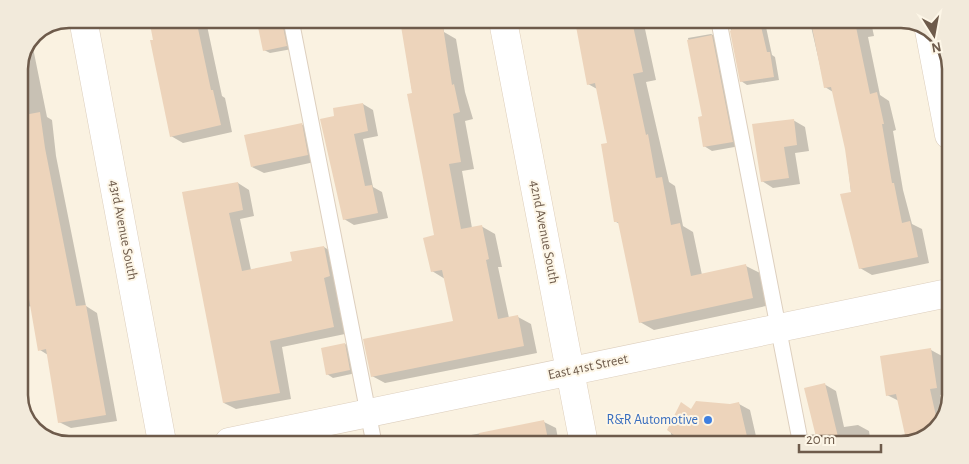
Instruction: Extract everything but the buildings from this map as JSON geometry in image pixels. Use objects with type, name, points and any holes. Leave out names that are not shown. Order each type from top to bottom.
[{"type":"street","name":"43rd Avenue South","points":[[85,28],[161,437]]},
{"type":"street","name":"42nd Avenue South","points":[[505,28],[583,437]]},
{"type":"street","points":[[931,42],[941,93]]},
{"type":"street","name":"East 41st Street","points":[[254,437],[942,294]]},
{"type":"lane","points":[[293,28],[373,437]]},
{"type":"lane","points":[[720,28],[799,437]]},
{"type":"place","name":"R&R Automotive","points":[[708,420]]}]
